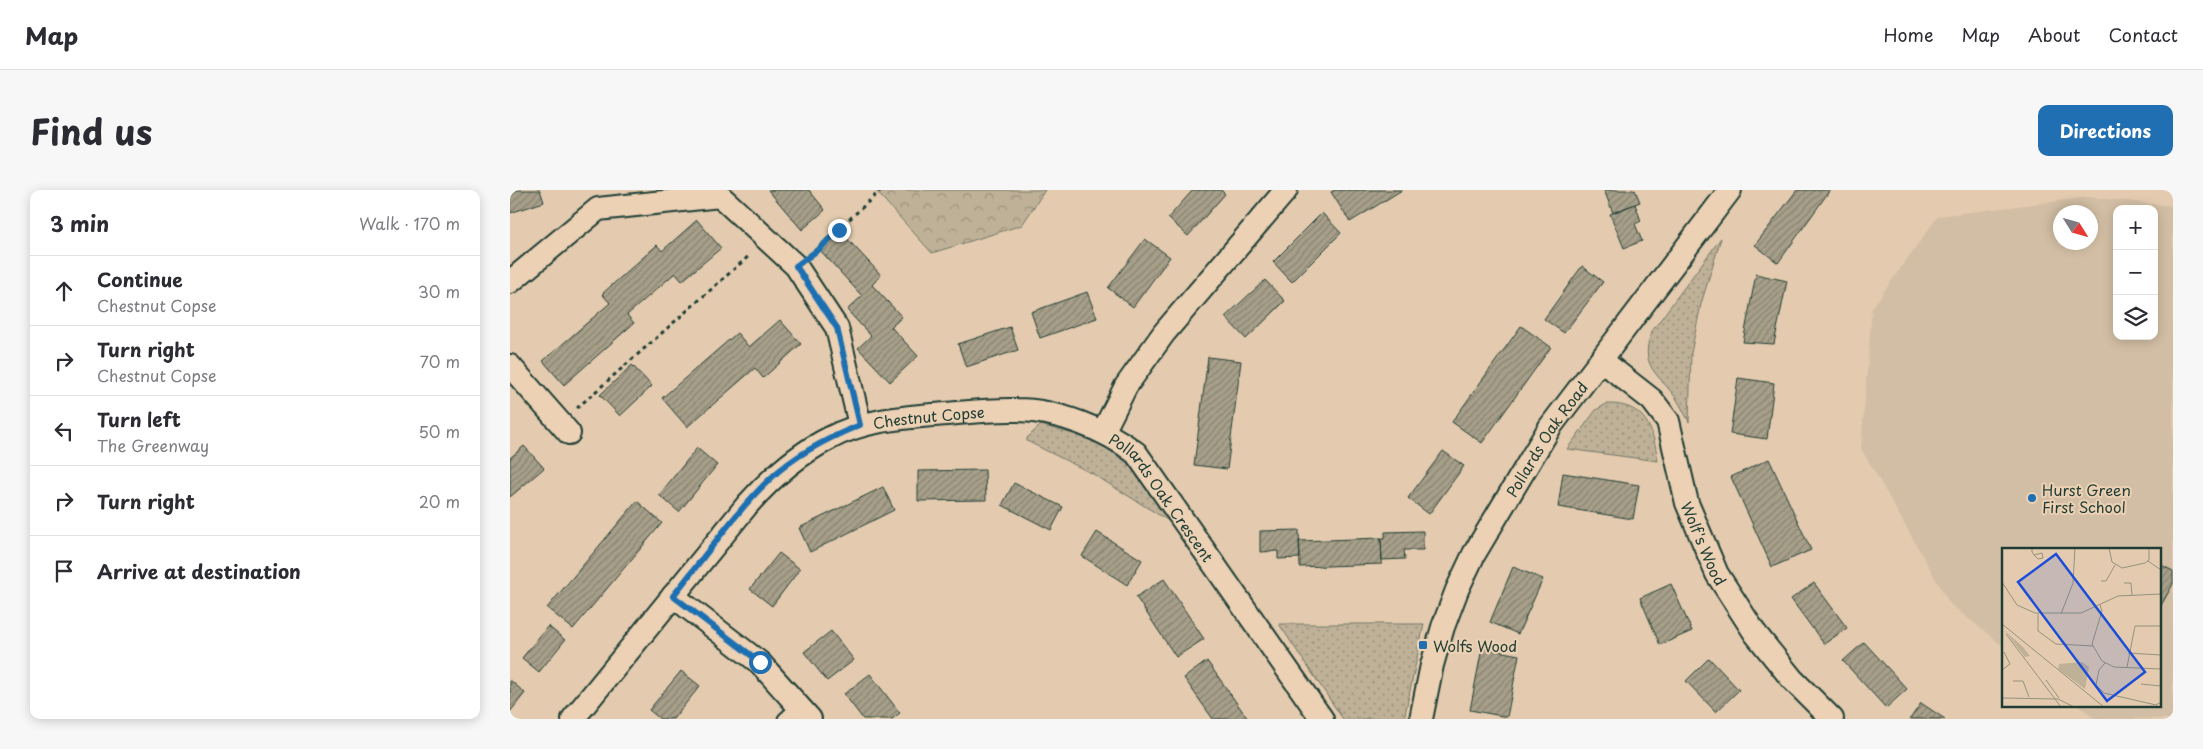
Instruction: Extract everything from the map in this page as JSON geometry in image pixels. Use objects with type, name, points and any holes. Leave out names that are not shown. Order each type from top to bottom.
[{"type":"street","name":"Pollards Oak Crescent","points":[[1286,190],[1164,333],[1126,386],[1104,432],[1136,453],[1322,719]]},
{"type":"street","name":"Pollards Oak Road","points":[[1421,719],[1432,665],[1443,627],[1457,590],[1474,554],[1550,427],[1730,190]]},
{"type":"street","points":[[510,282],[598,209],[720,196],[796,266],[837,328],[860,425]]},
{"type":"street","name":"Wolf's Wood","points":[[1602,360],[1652,400],[1668,421],[1687,503],[1717,574],[1755,633],[1773,656],[1792,679],[1832,719]]},
{"type":"street","points":[[510,366],[565,428]]},
{"type":"street","name":"Chestnut Copse","points":[[573,719],[771,478],[800,455],[831,437],[860,425],[902,418],[1018,410],[1047,414],[1104,432]]},
{"type":"street","points":[[673,596],[760,662],[798,715]]},
{"type":"path","points":[[796,266],[819,249],[881,190]]},
{"type":"path","points":[[565,428],[768,240]]},
{"type":"shaded area","name":"Hurst Green First School","points":[[2089,197],[2173,206],[2173,719],[2095,719],[2079,706],[2160,706],[2160,548],[2002,548],[2002,645],[1950,604],[1861,448],[1872,308],[1938,216]]},
{"type":"green space","points":[[875,190],[1045,190],[1022,225],[932,253]]},
{"type":"green space","points":[[1721,238],[1701,304],[1691,353],[1689,422],[1676,398],[1652,368],[1647,353],[1648,343],[1652,331]]},
{"type":"green space","points":[[1606,404],[1620,405],[1639,413],[1650,428],[1658,461],[1567,449],[1596,410]]},
{"type":"green space","points":[[1041,425],[1093,441],[1118,455],[1147,487],[1172,523],[1093,474],[1027,441],[1027,438]]},
{"type":"green space","points":[[1279,624],[1424,624],[1404,719],[1343,719]]},
{"type":"building","points":[[510,190],[540,190],[544,202],[510,213]]},
{"type":"building","points":[[768,190],[809,190],[825,210],[802,230]]},
{"type":"building","points":[[1193,190],[1221,190],[1225,194],[1188,236],[1168,218]]},
{"type":"building","points":[[1335,190],[1402,190],[1350,222],[1331,192]]},
{"type":"building","points":[[1604,190],[1635,190],[1640,202],[1613,213]]},
{"type":"building","points":[[1797,190],[1830,190],[1778,263],[1755,245]]},
{"type":"building","points":[[1635,204],[1641,221],[1635,224],[1642,241],[1624,248],[1610,214]]},
{"type":"building","points":[[1322,213],[1341,233],[1292,282],[1273,262]]},
{"type":"building","points":[[697,220],[721,248],[682,281],[675,273],[627,315],[634,323],[564,385],[543,361],[610,303],[602,294],[657,245],[662,251]]},
{"type":"building","points":[[839,230],[881,275],[872,285],[902,317],[891,327],[918,356],[890,382],[858,348],[871,336],[847,310],[862,296],[819,249]]},
{"type":"building","points":[[1145,239],[1170,257],[1133,307],[1108,288]]},
{"type":"building","points":[[1582,266],[1603,282],[1564,333],[1544,319]]},
{"type":"building","points":[[1756,274],[1787,281],[1774,344],[1743,342]]},
{"type":"building","points":[[1265,280],[1285,301],[1246,339],[1225,317]]},
{"type":"building","points":[[1087,292],[1097,318],[1040,338],[1031,312]]},
{"type":"building","points":[[780,320],[801,344],[763,378],[755,368],[687,427],[662,398],[737,333],[749,347]]},
{"type":"building","points":[[1521,326],[1551,347],[1482,443],[1452,422]]},
{"type":"building","points":[[1010,327],[1018,350],[966,367],[958,344]]},
{"type":"building","points":[[1208,357],[1241,361],[1227,469],[1194,465]]},
{"type":"building","points":[[632,365],[652,386],[620,416],[600,395]]},
{"type":"building","points":[[1738,378],[1774,383],[1767,439],[1730,434]]},
{"type":"building","points":[[524,446],[544,468],[510,497],[510,458]]},
{"type":"building","points":[[697,448],[717,465],[679,512],[659,495]]},
{"type":"building","points":[[1443,451],[1464,466],[1429,514],[1408,498]]},
{"type":"building","points":[[1769,459],[1811,550],[1772,567],[1731,477]]},
{"type":"building","points":[[985,470],[986,500],[918,501],[918,471]]},
{"type":"building","points":[[1563,473],[1639,485],[1633,519],[1558,507]]},
{"type":"building","points":[[1014,483],[1063,507],[1051,530],[1002,505]]},
{"type":"building","points":[[883,487],[894,510],[810,552],[799,528]]},
{"type":"building","points":[[637,501],[662,523],[573,629],[547,608]]},
{"type":"building","points":[[1299,530],[1300,558],[1278,559],[1278,551],[1260,552],[1260,531]]},
{"type":"building","points":[[1423,531],[1423,550],[1404,550],[1405,559],[1382,560],[1381,538],[1385,538],[1385,532]]},
{"type":"building","points":[[1097,532],[1142,560],[1127,585],[1082,556]]},
{"type":"building","points":[[1381,538],[1382,564],[1300,567],[1299,541]]},
{"type":"building","points":[[779,553],[800,569],[772,606],[750,589]]},
{"type":"building","points":[[2160,564],[2173,571],[2173,584],[2160,607]]},
{"type":"building","points":[[1513,567],[1543,579],[1518,634],[1490,622]]},
{"type":"building","points":[[1164,579],[1204,639],[1176,657],[1136,597]]},
{"type":"building","points":[[1814,583],[1847,628],[1824,644],[1791,599]]},
{"type":"building","points":[[1671,584],[1692,631],[1660,645],[1640,598]]},
{"type":"building","points":[[548,626],[565,640],[539,672],[522,658]]},
{"type":"building","points":[[831,631],[854,660],[827,681],[804,652]]},
{"type":"building","points":[[1864,642],[1907,689],[1886,708],[1843,661]]},
{"type":"building","points":[[1482,648],[1519,655],[1507,717],[1470,710]]},
{"type":"building","points":[[1709,658],[1739,690],[1716,712],[1686,681]]},
{"type":"building","points":[[1207,661],[1248,719],[1213,719],[1184,678]]},
{"type":"building","points":[[681,671],[700,686],[673,719],[660,719],[649,710]]},
{"type":"building","points":[[870,674],[900,713],[892,719],[863,719],[844,694]]},
{"type":"building","points":[[510,680],[525,693],[510,712]]},
{"type":"building","points":[[1921,703],[1945,719],[1910,719]]},
{"type":"place","name":"Hurst Green First School","points":[[2032,498]]},
{"type":"place","name":"Wolfs Wood","points":[[1423,645]]},
{"type":"route","points":[[760,662],[673,596],[771,478],[800,455],[831,437],[860,425],[837,328],[796,266],[819,249],[839,230]]}]
